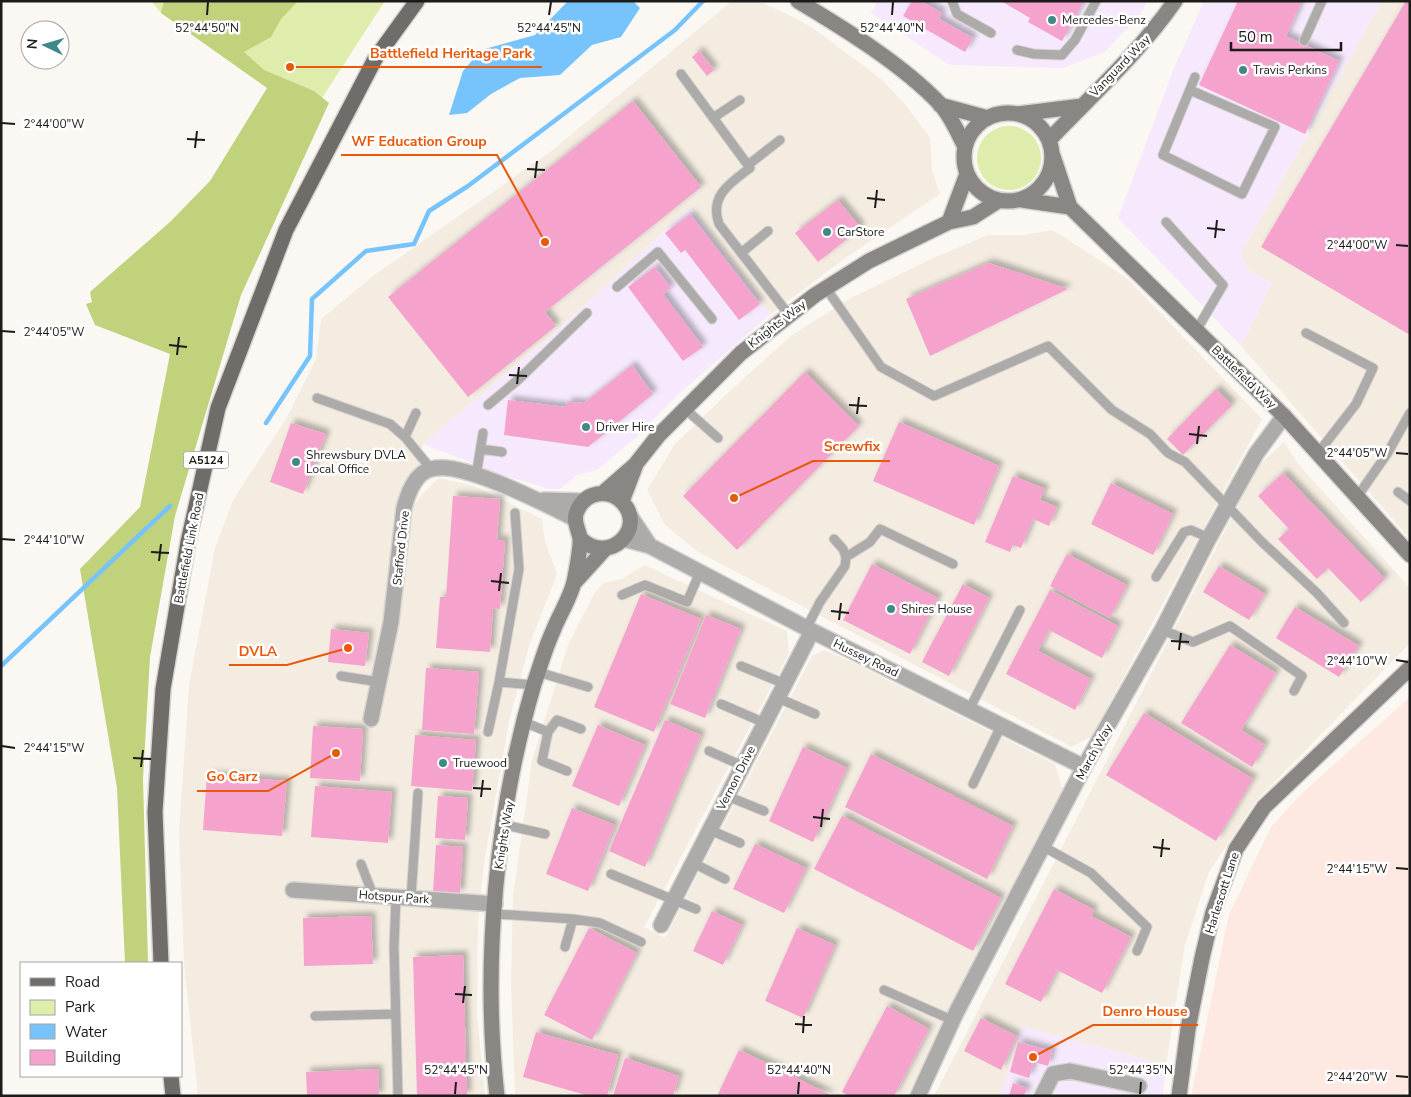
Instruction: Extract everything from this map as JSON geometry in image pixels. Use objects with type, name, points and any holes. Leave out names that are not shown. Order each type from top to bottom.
[{"type":"main road","name":"Battlefield Link Road","points":[[161,962],[155,812],[163,689],[188,542],[218,408],[286,230],[375,59],[417,1]]},
{"type":"main road","points":[[171,1077],[173,1096]]},
{"type":"street","points":[[798,1],[838,25],[892,63],[940,105],[965,147]]},
{"type":"street","name":"Vanguard Way","points":[[1050,140],[1130,58],[1158,26],[1175,1]]},
{"type":"street","points":[[940,105],[988,118]]},
{"type":"street","name":"Vanguard Way","points":[[1018,114],[1082,106]]},
{"type":"street","points":[[1050,140],[1037,123],[1018,114],[998,114],[988,118],[978,125],[965,147],[964,161],[967,174],[985,196],[998,201],[1022,200],[1070,207]]},
{"type":"street","name":"Battlefield Way","points":[[1050,140],[1053,156],[1070,207],[1284,416],[1410,555]]},
{"type":"street","name":"Battlefield Way","points":[[1022,200],[1035,193],[1045,183],[1051,170],[1053,156]]},
{"type":"street","points":[[949,222],[967,174]]},
{"type":"street","name":"Knights Way","points":[[584,501],[591,496],[603,493],[636,465],[658,436],[684,408],[741,352],[826,288],[869,261],[949,222],[973,217],[998,201]]},
{"type":"street","name":"March Way","points":[[918,1096],[952,1020],[1044,847],[1084,767],[1162,630],[1209,538],[1256,454],[1284,416]]},
{"type":"street","name":"Knights Way","points":[[622,501],[636,465]]},
{"type":"street","points":[[431,469],[446,468],[476,476],[540,500],[574,519],[577,510],[584,501]]},
{"type":"street","name":"Stafford Drive","points":[[371,719],[397,586],[407,495],[415,480],[431,469]]},
{"type":"street","points":[[603,493],[622,501],[630,516],[630,525],[624,539]]},
{"type":"street","points":[[540,500],[584,501]]},
{"type":"street","name":"Hussey Road","points":[[630,516],[650,546]]},
{"type":"street","name":"Knights Way","points":[[497,1096],[491,1002],[495,909],[505,825],[524,722],[536,679],[552,633],[574,583],[580,538],[575,528],[574,519]]},
{"type":"street","points":[[580,538],[595,548],[606,549]]},
{"type":"street","name":"Knights Way","points":[[574,583],[606,549],[616,546],[624,539]]},
{"type":"street","name":"Hussey Road","points":[[624,539],[650,546],[809,630],[1084,767]]},
{"type":"street","name":"Vernon Drive","points":[[661,925],[778,698],[809,630]]},
{"type":"street","name":"Harlescott Lane","points":[[1179,1096],[1188,1029],[1202,958],[1213,912],[1236,848],[1264,807],[1344,728],[1410,668]]},
{"type":"street","name":"Hotspur Park","points":[[293,890],[403,897],[495,909]]},
{"type":"street","points":[[1044,1091],[1053,1074],[1070,1071],[1139,1086]]},
{"type":"lane","points":[[952,1],[957,14],[992,33]]},
{"type":"lane","points":[[1017,50],[1034,54],[1062,55],[1075,40],[1096,1]]},
{"type":"lane","points":[[1304,41],[1322,1]]},
{"type":"lane","points":[[681,74],[750,168],[727,185],[717,203],[714,212],[719,224],[789,315]]},
{"type":"lane","points":[[1190,90],[1275,127],[1242,194],[1163,155],[1195,77]]},
{"type":"lane","points":[[713,118],[740,100]]},
{"type":"lane","points":[[748,165],[780,140]]},
{"type":"lane","points":[[1166,222],[1224,285],[1196,331]]},
{"type":"lane","points":[[741,253],[768,231]]},
{"type":"lane","points":[[617,287],[658,252],[712,319]]},
{"type":"lane","points":[[826,288],[881,367],[934,396],[1048,346],[1112,410],[1150,434],[1168,453],[1184,462],[1317,593],[1344,623]]},
{"type":"lane","points":[[488,405],[519,379],[587,312]]},
{"type":"lane","points":[[1306,333],[1373,368],[1356,404],[1318,453]]},
{"type":"lane","points":[[317,398],[390,424],[405,437],[431,469]]},
{"type":"lane","points":[[684,408],[718,438]]},
{"type":"lane","points":[[405,437],[416,413]]},
{"type":"lane","points":[[1357,496],[1387,454],[1410,413]]},
{"type":"lane","points":[[476,476],[483,433]]},
{"type":"lane","points":[[481,449],[502,452]]},
{"type":"lane","points":[[1398,492],[1410,501]]},
{"type":"lane","points":[[488,732],[519,569],[515,513]]},
{"type":"lane","points":[[846,557],[870,542],[880,529],[953,564]]},
{"type":"lane","points":[[1156,577],[1184,532],[1191,530],[1209,538]]},
{"type":"lane","points":[[809,630],[820,602],[845,566],[846,557],[844,549],[834,539]]},
{"type":"lane","points":[[622,595],[645,585],[687,602],[700,572]]},
{"type":"lane","points":[[970,710],[1020,610]]},
{"type":"lane","points":[[1162,630],[1194,642],[1230,626],[1302,676],[1294,691]]},
{"type":"lane","points":[[741,666],[785,684]]},
{"type":"lane","points":[[341,676],[379,682]]},
{"type":"lane","points":[[499,682],[536,679],[588,686]]},
{"type":"lane","points":[[778,698],[815,714]]},
{"type":"lane","points":[[721,704],[765,722]]},
{"type":"lane","points":[[566,771],[542,761],[548,732],[557,720],[581,729]]},
{"type":"lane","points":[[524,722],[548,732]]},
{"type":"lane","points":[[973,784],[1001,726]]},
{"type":"lane","points":[[709,751],[743,766]]},
{"type":"lane","points":[[398,1096],[394,947],[418,793]]},
{"type":"lane","points":[[727,796],[764,811]]},
{"type":"lane","points":[[505,825],[545,834]]},
{"type":"lane","points":[[710,830],[740,842]]},
{"type":"lane","points":[[1044,847],[1091,873],[1147,927],[1137,951]]},
{"type":"lane","points":[[693,863],[725,879]]},
{"type":"lane","points":[[360,864],[373,895]]},
{"type":"lane","points":[[611,874],[696,909]]},
{"type":"lane","points":[[495,909],[600,923],[641,942]]},
{"type":"lane","points":[[565,947],[573,919]]},
{"type":"lane","points":[[884,990],[952,1020]]},
{"type":"lane","points":[[315,1016],[396,1014]]},
{"type":"shaded area","points":[[732,1],[759,1],[789,15],[810,26],[881,79],[905,104],[930,138],[932,171],[940,194],[844,259],[771,314],[690,207],[561,327],[423,444],[413,507],[422,494],[439,478],[474,486],[542,519],[545,541],[557,574],[530,643],[509,721],[484,864],[478,923],[477,1014],[485,1096],[198,1096],[184,963],[179,832],[189,685],[215,548],[234,498],[286,419],[316,359],[321,319],[373,276],[550,152]]},
{"type":"shaded area","points":[[878,1],[1147,1],[1142,12],[1105,52],[1062,68],[949,65],[871,13]]},
{"type":"shaded area","points":[[1204,1],[1382,1],[1241,254],[1249,271],[1272,283],[1241,346],[1118,218],[1174,68]]},
{"type":"shaded area","points":[[1382,1],[1410,1],[1410,539],[1241,346],[1272,283],[1249,271],[1241,254]]},
{"type":"shaded area","points":[[690,207],[771,314],[682,391],[634,439],[597,470],[577,475],[560,489],[549,489],[500,474],[423,444],[561,327]]},
{"type":"shaded area","points":[[1053,230],[1128,279],[1262,419],[1092,736],[1072,747],[698,552],[665,525],[647,490],[675,444],[791,336],[849,299],[933,258],[988,235],[1021,235]]},
{"type":"shaded area","points":[[1284,442],[1299,465],[1410,588],[1410,643],[1256,801],[1209,872],[1185,945],[1166,1065],[1022,1026],[1000,1096],[934,1096],[1258,466]]},
{"type":"shaded area","points":[[644,565],[787,631],[789,653],[644,927],[665,938],[812,656],[824,650],[850,661],[1055,764],[1064,794],[907,1096],[515,1096],[511,983],[513,896],[532,760],[568,645],[595,592],[604,583],[622,579]]},
{"type":"shaded area","points":[[1410,697],[1410,1086],[1403,1096],[1191,1096],[1229,914],[1271,827],[1304,791]]},
{"type":"shaded area","points":[[1022,1026],[1166,1065],[1163,1096],[1000,1096]]},
{"type":"green space","points":[[151,1],[385,1],[322,98],[314,114],[267,87],[161,13]]},
{"type":"green space","points":[[164,1],[298,1],[281,19],[271,37],[244,52],[264,70],[314,91],[329,103],[241,295],[175,516],[150,657],[143,779],[148,962],[125,962],[117,788],[80,569],[140,507],[170,354],[95,325],[86,304],[92,302],[90,292],[170,222],[210,181],[267,88],[161,13]]},
{"type":"green space","points":[[1009,126],[1027,132],[1035,140],[1041,158],[1035,176],[1027,184],[1009,190],[991,184],[983,176],[977,158],[983,140],[991,132]]},
{"type":"water","points":[[568,1],[633,1],[640,8],[621,37],[592,45],[560,75],[520,78],[491,94],[467,113],[449,115],[463,71],[481,50],[535,35]]},
{"type":"building","points":[[912,1],[921,1],[942,13],[939,19],[973,38],[965,52],[903,16]]},
{"type":"building","name":"Mercedes-Benz","points":[[1001,1],[1084,1],[1062,41],[1028,22],[1030,18]]},
{"type":"building","points":[[1238,1],[1302,1],[1286,36],[1339,61],[1305,134],[1199,85]]},
{"type":"building","points":[[1406,1],[1410,1],[1410,335],[1261,247]]},
{"type":"building","points":[[699,51],[714,70],[707,76],[692,57]]},
{"type":"building","points":[[633,101],[701,187],[545,312],[556,326],[468,397],[388,297]]},
{"type":"building","name":"CarStore","points":[[838,200],[861,228],[818,262],[795,233]]},
{"type":"building","points":[[690,214],[760,304],[739,320],[685,250],[681,253],[665,233]]},
{"type":"building","points":[[989,263],[1068,289],[930,356],[906,299]]},
{"type":"building","points":[[655,267],[671,288],[663,294],[703,347],[683,361],[628,287]]},
{"type":"building","points":[[632,365],[653,394],[588,447],[504,435],[508,400],[566,407],[567,402],[584,403]]},
{"type":"building","points":[[805,372],[859,426],[737,550],[683,496]]},
{"type":"building","points":[[1216,389],[1232,405],[1183,455],[1167,439]]},
{"type":"building","points":[[899,422],[999,466],[974,525],[873,481]]},
{"type":"building","name":"Shrewsbury DVLA Local Office","points":[[291,423],[326,434],[303,494],[270,482]]},
{"type":"building","points":[[1283,473],[1385,579],[1361,602],[1328,568],[1317,579],[1278,539],[1289,529],[1258,496]]},
{"type":"building","points":[[1013,476],[1045,489],[1040,500],[1057,507],[1049,526],[1033,519],[1021,548],[1013,545],[1010,552],[985,542]]},
{"type":"building","points":[[1111,483],[1173,514],[1153,555],[1091,524]]},
{"type":"building","points":[[453,496],[500,499],[497,540],[505,540],[500,609],[493,608],[490,652],[436,648],[440,597],[446,597]]},
{"type":"building","points":[[1067,554],[1127,585],[1110,618],[1050,586]]},
{"type":"building","name":"Shires House","points":[[872,564],[938,598],[910,654],[843,620]]},
{"type":"building","points":[[1219,566],[1265,594],[1249,620],[1203,592]]},
{"type":"building","points":[[963,584],[989,598],[949,676],[922,662]]},
{"type":"building","points":[[1050,590],[1118,626],[1102,658],[1049,630],[1038,651],[1091,679],[1075,710],[1006,674]]},
{"type":"building","points":[[641,594],[701,619],[654,732],[594,707]]},
{"type":"building","points":[[1295,607],[1359,646],[1339,677],[1276,638]]},
{"type":"building","points":[[706,615],[741,629],[705,718],[670,704]]},
{"type":"building","points":[[331,629],[369,633],[365,666],[328,662]]},
{"type":"building","points":[[1230,645],[1276,673],[1241,730],[1265,745],[1252,767],[1181,723]]},
{"type":"building","points":[[426,668],[479,672],[474,734],[422,730]]},
{"type":"building","points":[[1144,713],[1253,779],[1216,841],[1106,775]]},
{"type":"building","points":[[665,720],[701,735],[645,867],[609,851]]},
{"type":"building","points":[[598,725],[645,745],[619,806],[572,786]]},
{"type":"building","points":[[313,726],[363,729],[360,781],[310,778]]},
{"type":"building","name":"Truewood","points":[[415,735],[476,740],[472,791],[411,786]]},
{"type":"building","points":[[803,747],[847,768],[813,842],[769,821]]},
{"type":"building","points":[[871,754],[1013,826],[987,879],[845,807]]},
{"type":"building","points":[[207,775],[287,781],[282,836],[203,830]]},
{"type":"building","points":[[315,786],[392,792],[388,843],[311,837]]},
{"type":"building","points":[[438,796],[468,798],[465,840],[435,838]]},
{"type":"building","points":[[572,808],[615,825],[588,891],[546,874]]},
{"type":"building","points":[[842,816],[1001,898],[973,951],[814,869]]},
{"type":"building","points":[[755,844],[806,868],[784,913],[733,889]]},
{"type":"building","points":[[436,845],[463,847],[460,894],[433,892]]},
{"type":"building","points":[[1054,889],[1094,910],[1091,916],[1131,937],[1102,993],[1057,970],[1041,1002],[1005,984]]},
{"type":"building","points":[[712,911],[742,925],[723,965],[693,951]]},
{"type":"building","points":[[371,916],[373,964],[304,966],[303,918]]},
{"type":"building","points":[[589,928],[637,953],[592,1040],[544,1015]]},
{"type":"building","points":[[797,928],[835,945],[803,1018],[765,1001]]},
{"type":"building","points":[[463,955],[467,1096],[417,1096],[413,957]]},
{"type":"building","points":[[887,1006],[929,1029],[894,1096],[849,1096],[842,1092]]},
{"type":"building","points":[[981,1018],[1017,1036],[1001,1070],[964,1051]]},
{"type":"building","points":[[536,1032],[618,1055],[607,1096],[589,1096],[523,1077]]},
{"type":"building","points":[[1018,1042],[1052,1051],[1048,1066],[1034,1062],[1029,1078],[1010,1072]]},
{"type":"building","points":[[739,1050],[777,1068],[832,1096],[717,1096]]},
{"type":"building","points":[[625,1058],[679,1076],[673,1096],[613,1096]]},
{"type":"building","points":[[378,1069],[379,1096],[307,1096],[306,1072]]},
{"type":"building","points":[[1013,1083],[1027,1088],[1024,1096],[1009,1096]]},
{"type":"waterway","points":[[266,423],[310,356],[312,299],[366,251],[414,244],[429,211],[468,186],[675,30],[703,1]]},
{"type":"waterway","points":[[1,666],[170,506]]},
{"type":"place","name":"Mercedes-Benz","points":[[1052,20]]},
{"type":"place","name":"Battlefield Heritage Park","points":[[290,67]]},
{"type":"place","name":"Travis Perkins","points":[[1243,70]]},
{"type":"place","name":"CarStore","points":[[827,232]]},
{"type":"place","name":"WF Education Group","points":[[545,242]]},
{"type":"place","name":"Driver Hire","points":[[586,427]]},
{"type":"place","name":"Shrewsbury DVLA Local Office","points":[[296,462]]},
{"type":"place","name":"Screwfix","points":[[734,498]]},
{"type":"place","name":"Shires House","points":[[891,609]]},
{"type":"place","name":"DVLA","points":[[348,648]]},
{"type":"place","name":"Go Carz","points":[[336,753]]},
{"type":"place","name":"Truewood","points":[[443,763]]},
{"type":"place","name":"Denro House","points":[[1033,1057]]}]
